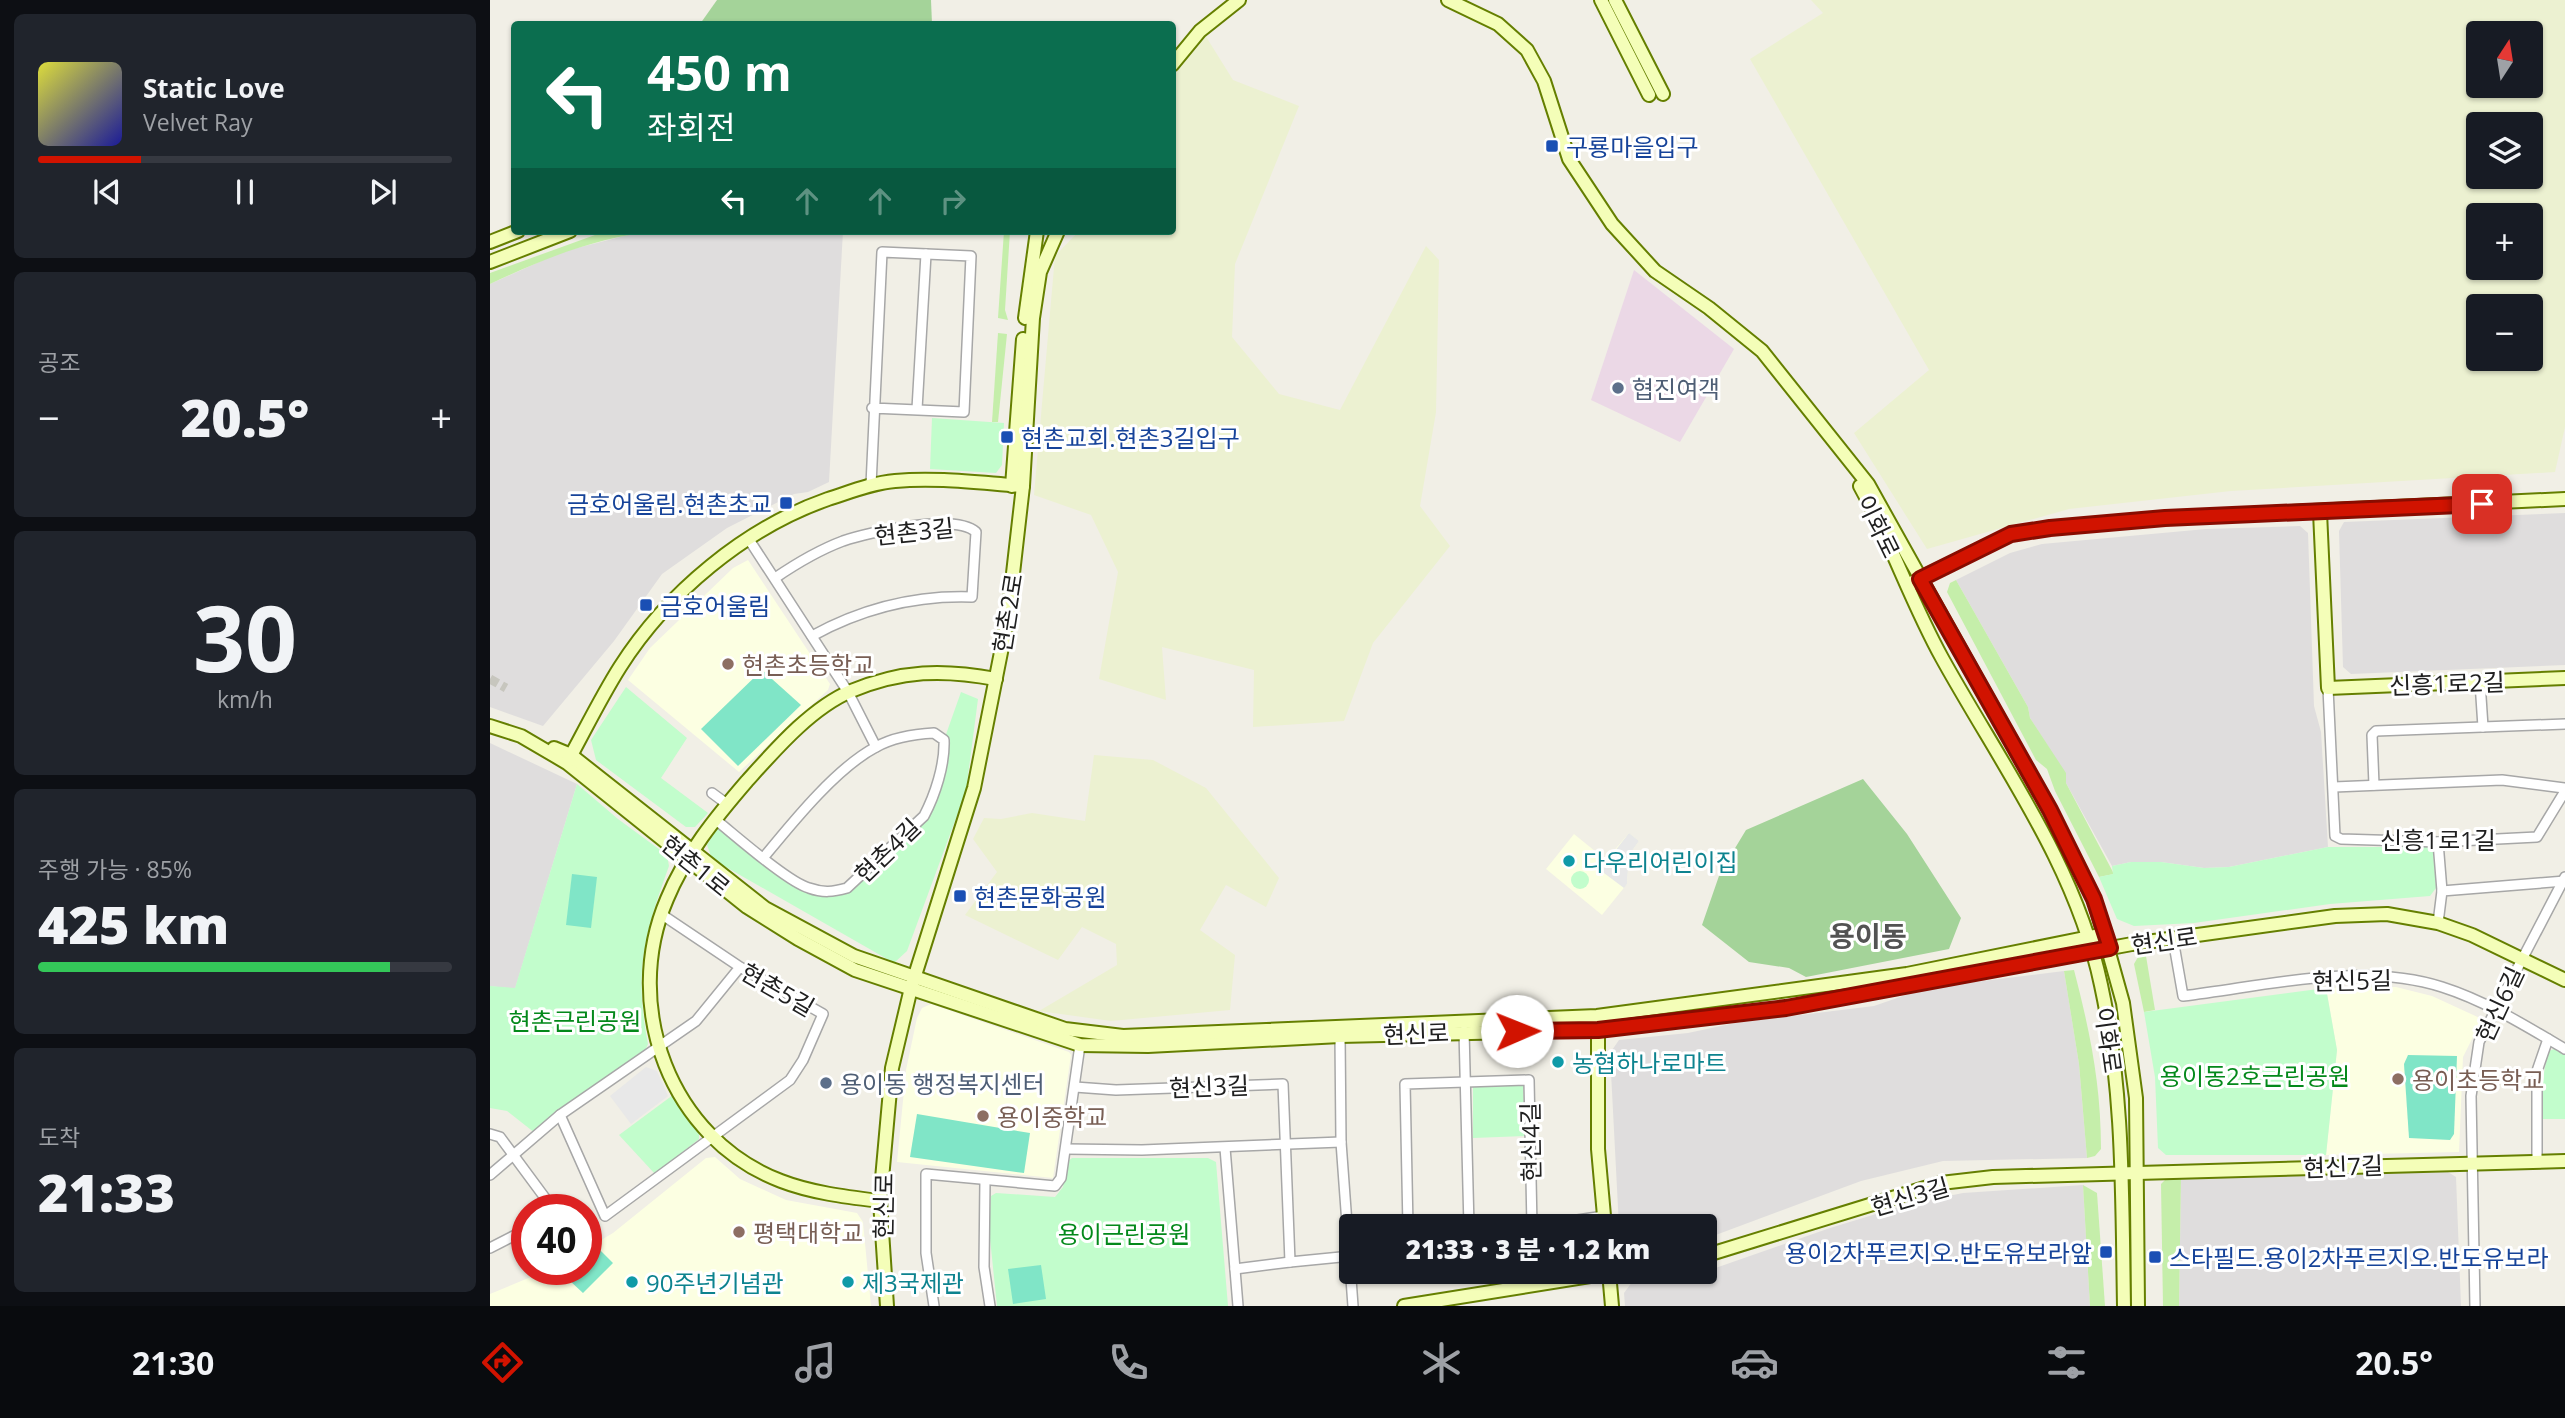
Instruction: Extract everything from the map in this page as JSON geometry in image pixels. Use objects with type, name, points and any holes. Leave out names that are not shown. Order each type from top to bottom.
[{"type":"street","points":[[1176,46],[1228,0]]},
{"type":"street","points":[[1176,60],[1200,32],[1239,0]]},
{"type":"street","name":"이화로","points":[[1437,0],[1503,34],[1526,58],[1539,83],[1553,135],[1570,173],[1608,230],[1640,265],[1735,333],[1767,364],[1859,484],[1877,517],[1941,656],[2061,870],[2081,915],[2101,983],[2113,1065],[2121,1174],[2124,1306]]},
{"type":"street","name":"이화로","points":[[1448,0],[1498,24],[1527,50],[1544,81],[1569,159],[1612,224],[1656,271],[1709,307],[1762,351],[1868,484],[2050,810],[2094,899],[2110,948],[2123,1003],[2136,1098],[2138,1306]]},
{"type":"street","points":[[1601,0],[1649,95]]},
{"type":"street","points":[[1615,0],[1663,94]]},
{"type":"street","points":[[490,242],[511,234]]},
{"type":"street","points":[[490,262],[560,235]]},
{"type":"street","name":"현촌2로","points":[[912,984],[974,788],[1008,617],[1035,235]]},
{"type":"street","name":"현촌2로","points":[[1017,486],[1036,295],[1046,253],[1056,235]]},
{"type":"street","name":"현촌3길","points":[[870,485],[872,408],[882,252],[971,256],[964,412],[872,408]]},
{"type":"street","points":[[917,409],[926,254]]},
{"type":"street","name":"현촌3길","points":[[569,759],[620,666],[669,605],[714,562],[779,519],[870,485],[933,480],[1017,486]]},
{"type":"street","points":[[1906,584],[2011,534],[2165,518],[2565,499]]},
{"type":"street","name":"신흥1로1길","points":[[2320,512],[2335,836],[2438,842],[2537,837],[2564,789],[2502,780],[2334,787]]},
{"type":"street","name":"현촌3길","points":[[775,578],[799,562],[844,541],[897,528],[958,523],[976,532],[972,597],[933,596],[888,604],[842,620],[812,636]]},
{"type":"street","points":[[748,538],[848,692],[876,747]]},
{"type":"street","points":[[880,1201],[817,1192],[780,1181],[743,1161],[711,1138],[669,1080],[658,1050],[653,1029],[651,951],[661,914],[690,854],[727,804],[773,752],[814,716],[848,692],[916,672],[956,671],[996,679]]},
{"type":"street","name":"신흥1로2길","points":[[2328,688],[2565,678]]},
{"type":"street","points":[[2480,682],[2483,727]]},
{"type":"street","points":[[2374,785],[2372,734],[2376,731],[2565,724]]},
{"type":"street","points":[[490,726],[521,736],[569,759],[690,854]]},
{"type":"street","name":"현촌4길","points":[[716,820],[764,857],[806,888],[830,892],[847,888],[924,816],[932,801],[944,752],[944,740],[934,733],[876,747],[803,810],[764,857]]},
{"type":"street","points":[[712,793],[727,804]]},
{"type":"street","points":[[2438,842],[2442,891],[2438,923]]},
{"type":"street","name":"현촌1로","points":[[690,854],[747,907],[798,939],[855,970],[912,984]]},
{"type":"street","points":[[2442,891],[2564,880]]},
{"type":"street","name":"현신6길","points":[[2475,1306],[2470,1162],[2473,1073],[2479,1042],[2521,957],[2564,880]]},
{"type":"street","name":"현촌5길","points":[[560,1115],[605,1216],[790,1080],[803,1060],[823,1014],[740,967],[661,914]]},
{"type":"street","name":"현신로","points":[[912,984],[1080,1045],[1148,1046],[1464,1031],[1598,1030],[1786,1008],[2110,948],[2335,916],[2387,914],[2438,923],[2521,957],[2565,980]]},
{"type":"street","name":"현신로","points":[[912,984],[1065,1029],[1123,1036],[1597,1016],[1907,974],[2105,934]]},
{"type":"street","name":"현신5길","points":[[2173,939],[2183,996],[2364,975],[2400,978],[2442,987],[2494,1009],[2565,1049]]},
{"type":"street","points":[[490,1175],[560,1115],[658,1050],[696,1021],[740,967]]},
{"type":"street","name":"현신로","points":[[887,1306],[880,1201],[892,1068],[912,984]]},
{"type":"street","name":"현신4길","points":[[1597,1016],[1598,1149],[1603,1214]]},
{"type":"street","points":[[1464,1031],[1469,1214]]},
{"type":"street","points":[[1340,1036],[1341,1142],[1346,1214]]},
{"type":"street","points":[[2537,1161],[2537,1071],[2548,1039]]},
{"type":"street","points":[[934,1306],[926,1253],[926,1174],[1055,1186],[1061,1178],[1080,1045]]},
{"type":"street","name":"현신4길","points":[[1408,1214],[1405,1084],[1529,1080],[1532,1214]]},
{"type":"street","name":"현신3길","points":[[1075,1087],[1116,1090],[1283,1084],[1290,1262]]},
{"type":"street","points":[[490,1134],[500,1137],[542,1194]]},
{"type":"street","points":[[1066,1149],[1225,1148],[1341,1142]]},
{"type":"street","points":[[1225,1148],[1238,1306]]},
{"type":"street","name":"현신7길","points":[[2121,1174],[2565,1161]]},
{"type":"street","name":"현신3길","points":[[1717,1252],[1941,1184],[1993,1177],[2121,1174]]},
{"type":"street","points":[[985,1180],[985,1267],[990,1306]]},
{"type":"street","points":[[490,1248],[511,1237]]},
{"type":"street","points":[[1235,1269],[1339,1257]]},
{"type":"street","points":[[1351,1284],[1353,1306]]},
{"type":"street","points":[[1404,1306],[1542,1284]]},
{"type":"street","points":[[1611,1284],[1612,1306]]},
{"type":"shaded area","points":[[1811,0],[2565,0],[2565,427],[2555,472],[2231,491],[2069,509],[1927,549],[1854,433],[1929,370],[1750,59],[1823,13]]},
{"type":"shaded area","points":[[1205,35],[1233,80],[1299,106],[1235,264],[1232,337],[1279,394],[1340,410],[1426,246],[1439,260],[1436,412],[1420,506],[1450,546],[1373,643],[1344,721],[1253,727],[1254,670],[1162,647],[1166,700],[1099,679],[1118,572],[1091,515],[1034,495],[1055,256],[1075,235],[1176,235],[1176,73],[1184,58]]},
{"type":"shaded area","points":[[628,235],[843,235],[829,482],[808,492],[794,494],[727,528],[662,574],[614,641],[543,726],[490,707],[490,284],[561,252]]},
{"type":"shaded area","points":[[1634,270],[1734,349],[1680,442],[1591,400]]},
{"type":"shaded area","points":[[2565,513],[2565,665],[2351,674],[2343,667],[2339,531],[2344,522]]},
{"type":"shaded area","points":[[2300,526],[2308,533],[2314,706],[2321,732],[2328,847],[2229,867],[2204,868],[2161,862],[2131,862],[2112,866],[2066,783],[2065,773],[2030,718],[2028,707],[1956,580],[2010,553],[2042,544],[2206,529]]},
{"type":"shaded area","name":"현촌초등학교","points":[[748,560],[830,684],[828,690],[739,772],[628,680],[650,648],[733,568]]},
{"type":"shaded area","points":[[490,743],[577,784],[515,989],[490,986]]},
{"type":"shaded area","points":[[1094,755],[1153,760],[1206,788],[1279,878],[1266,907],[1226,885],[1200,930],[1235,955],[1230,1010],[1111,1021],[1039,1011],[1117,965],[1116,944],[1082,927],[1058,960],[965,915],[997,872],[973,839],[984,818],[1001,819],[1032,813],[1085,821]]},
{"type":"shaded area","points":[[1629,833],[1639,841],[1629,855],[1627,884],[1602,915],[1546,869],[1574,834],[1606,860]]},
{"type":"shaded area","points":[[1629,833],[1639,841],[1629,855],[1627,884],[1624,888],[1600,870]]},
{"type":"shaded area","points":[[2064,971],[2079,1064],[2087,1158],[1943,1161],[1861,1181],[1717,1235],[1717,1214],[1618,1214],[1610,1053],[1619,1040],[1688,1033],[1735,1023],[1874,1006],[1926,988]]},
{"type":"shaded area","name":"용이초등학교","points":[[2396,987],[2432,996],[2482,1019],[2463,1057],[2459,1152],[2326,1155],[2337,1050],[2326,988]]},
{"type":"shaded area","name":"용이중학교","points":[[931,1004],[1069,1052],[1071,1055],[1053,1178],[897,1162],[906,1070],[917,1018],[922,1008]]},
{"type":"shaded area","points":[[646,1067],[657,1071],[668,1096],[631,1124],[610,1096]]},
{"type":"shaded area","name":"평택대학교","points":[[715,1157],[740,1179],[786,1200],[857,1213],[863,1222],[871,1306],[490,1306],[490,1294],[512,1285],[602,1285],[602,1240],[706,1158]]},
{"type":"shaded area","points":[[2448,1172],[2456,1177],[2461,1306],[2179,1306],[2181,1178]]},
{"type":"shaded area","points":[[2083,1185],[2090,1306],[1625,1306],[1624,1293],[1631,1284],[1717,1284],[1717,1267],[1909,1204],[1963,1193]]},
{"type":"green space","points":[[717,0],[931,0],[932,21],[702,21]]},
{"type":"green space","points":[[595,235],[630,235],[572,250],[490,284],[490,273]]},
{"type":"green space","points":[[1004,235],[1010,235],[1005,310],[1008,320],[998,318]]},
{"type":"green space","points":[[998,333],[1007,334],[998,422],[992,422]]},
{"type":"green space","points":[[932,418],[1004,423],[1002,465],[996,473],[930,469]]},
{"type":"green space","points":[[1956,580],[2028,707],[2030,718],[2066,773],[2066,783],[2114,874],[2099,877],[2055,791],[2047,769],[2036,760],[1947,592],[1950,583]]},
{"type":"green space","points":[[762,670],[801,705],[738,766],[701,729]]},
{"type":"green space","points":[[626,687],[687,738],[661,778],[708,813],[695,827],[686,827],[596,760],[591,740]]},
{"type":"green space","points":[[961,692],[978,699],[966,791],[907,951],[894,963],[712,859],[707,845],[720,824],[806,888],[830,893],[858,881],[932,801],[944,740]]},
{"type":"green space","points":[[1863,779],[1907,834],[1961,918],[1949,949],[1806,977],[1789,968],[1749,962],[1702,925],[1720,873],[1746,830]]},
{"type":"green space","name":"현촌근린공원","points":[[577,784],[667,855],[669,866],[653,913],[644,954],[642,995],[648,1044],[644,1053],[535,1133],[507,1111],[490,1108],[490,986],[515,988]]},
{"type":"green space","points":[[2328,847],[2428,847],[2433,852],[2436,888],[2430,896],[2330,904],[2194,923],[2134,926],[2117,919],[2099,877],[2113,874],[2112,866],[2131,862],[2161,862],[2204,868],[2229,867]]},
{"type":"green space","points":[[1580,871],[1586,874],[1589,880],[1586,886],[1580,889],[1574,886],[1571,880],[1574,874]]},
{"type":"green space","points":[[572,874],[597,877],[591,928],[566,925]]},
{"type":"green space","points":[[2146,956],[2155,1010],[2144,1012],[2134,964],[2138,957]]},
{"type":"green space","points":[[2074,970],[2090,1037],[2099,1102],[2101,1149],[2095,1156],[2087,1158],[2079,1064],[2064,971]]},
{"type":"green space","name":"용이동2호근린공원","points":[[2326,988],[2337,1050],[2326,1155],[2166,1155],[2158,1148],[2155,1077],[2144,1012]]},
{"type":"green space","points":[[2554,1049],[2565,1055],[2565,1119],[2543,1119],[2543,1076],[2549,1051]]},
{"type":"green space","points":[[2408,1055],[2457,1056],[2454,1134],[2450,1140],[2409,1138],[2404,1064]]},
{"type":"green space","points":[[1523,1085],[1525,1136],[1473,1138],[1473,1086]]},
{"type":"green space","points":[[673,1095],[699,1131],[699,1139],[655,1174],[619,1135]]},
{"type":"green space","points":[[917,1114],[1030,1133],[1024,1173],[910,1157]]},
{"type":"green space","name":"용이근린공원","points":[[1072,1158],[1208,1158],[1216,1162],[1228,1306],[997,1306],[989,1229],[991,1196],[996,1193],[1055,1197],[1063,1187],[1066,1163]]},
{"type":"green space","points":[[2181,1178],[2179,1306],[2163,1306],[2161,1184],[2165,1180]]},
{"type":"green space","points":[[2083,1185],[2097,1193],[2105,1306],[2090,1306]]},
{"type":"green space","points":[[602,1252],[613,1263],[602,1274]]},
{"type":"green space","points":[[1041,1265],[1046,1299],[1013,1304],[1008,1269]]},
{"type":"green space","points":[[574,1285],[591,1285],[583,1293]]},
{"type":"tunnel","points":[[490,679],[506,688]]},
{"type":"place","name":"구룡마을입구","points":[[1552,146]]},
{"type":"place","name":"협진여객","points":[[1618,388]]},
{"type":"place","name":"현촌교회.현촌3길입구","points":[[1007,437]]},
{"type":"place","name":"금호어울림.현촌초교","points":[[786,503]]},
{"type":"place","name":"금호어울림","points":[[646,605]]},
{"type":"place","name":"현촌초등학교","points":[[728,664]]},
{"type":"place","name":"다우리어린이집","points":[[1569,861]]},
{"type":"place","name":"현촌문화공원","points":[[960,896]]},
{"type":"place","name":"농협하나로마트","points":[[1558,1062]]},
{"type":"place","name":"용이초등학교","points":[[2398,1079]]},
{"type":"place","name":"용이동 행정복지센터","points":[[826,1083]]},
{"type":"place","name":"용이중학교","points":[[983,1116]]},
{"type":"place","name":"평택대학교","points":[[739,1232]]},
{"type":"place","name":"용이2차푸르지오.반도유보라앞","points":[[2106,1252]]},
{"type":"place","name":"스타필드.용이2차푸르지오.반도유보라","points":[[2155,1257]]},
{"type":"place","name":"90주년기념관","points":[[632,1282]]},
{"type":"place","name":"제3국제관","points":[[848,1282]]},
{"type":"district","name":"용이동","points":[[1868,935]]},
{"type":"route","points":[[1517,1031],[1598,1030],[1786,1008],[2110,948],[2094,899],[2050,810],[1920,579],[2011,534],[2050,528],[2165,518],[2482,504]]}]
